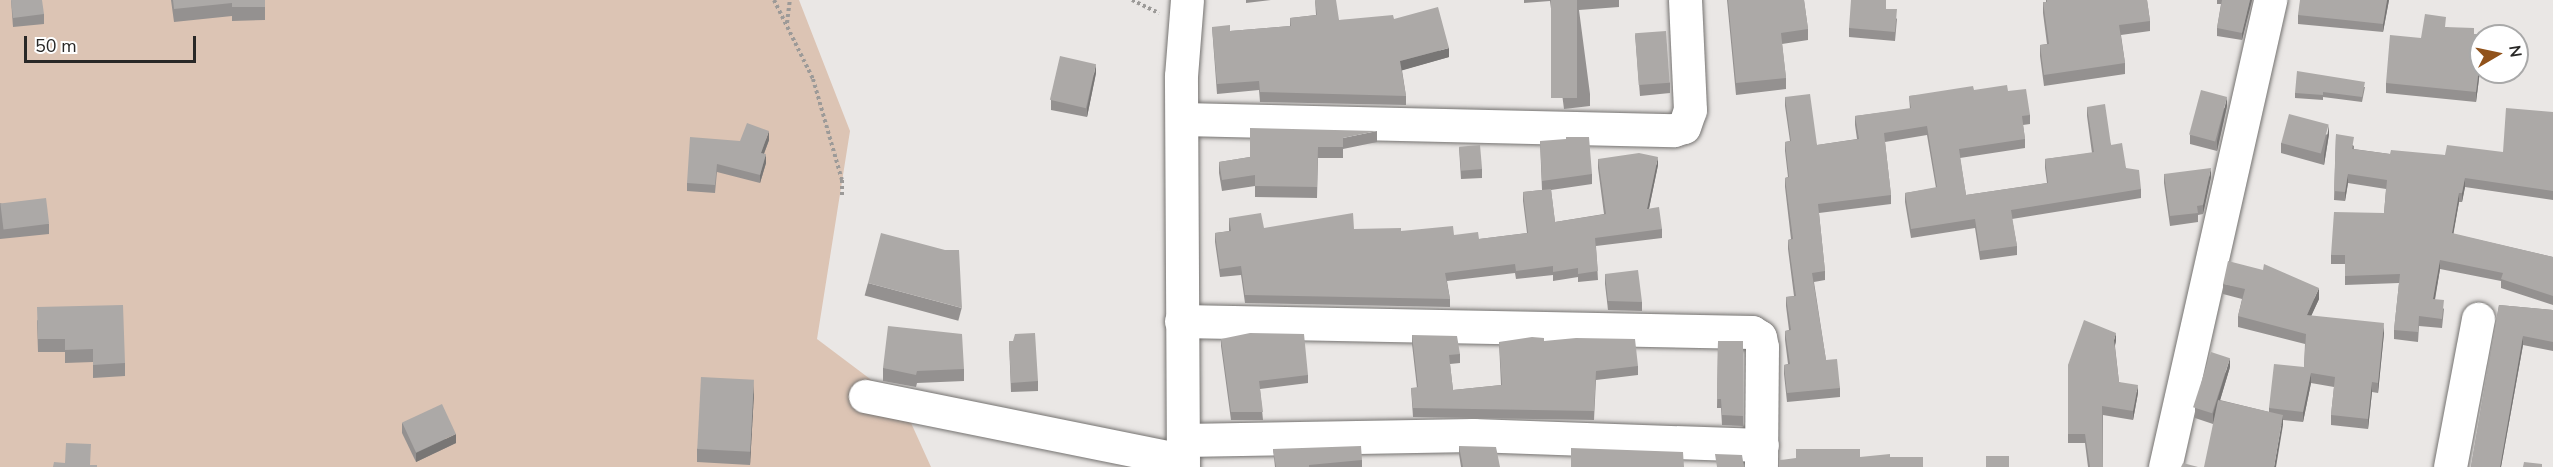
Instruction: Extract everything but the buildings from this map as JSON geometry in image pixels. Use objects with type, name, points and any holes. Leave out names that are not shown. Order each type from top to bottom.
[{"type":"street","points":[[1182,119],[1674,130],[1684,127],[1690,110],[1685,0]]},
{"type":"street","points":[[2165,467],[2270,0]]},
{"type":"street","points":[[1176,8],[1182,119],[1183,455]]},
{"type":"street","points":[[2450,467],[2478,319]]},
{"type":"street","points":[[865,396],[1183,455],[1473,435],[1762,456],[1762,347],[1760,337],[1752,332],[1181,321]]},
{"type":"path","points":[[774,0],[813,79],[842,180],[842,196]]},
{"type":"path","points":[[787,24],[790,0]]},
{"type":"path","points":[[1132,0],[1176,8]]},
{"type":"shaded area","points":[[0,0],[799,0],[850,131],[817,339],[902,403],[931,467],[0,467]]}]
